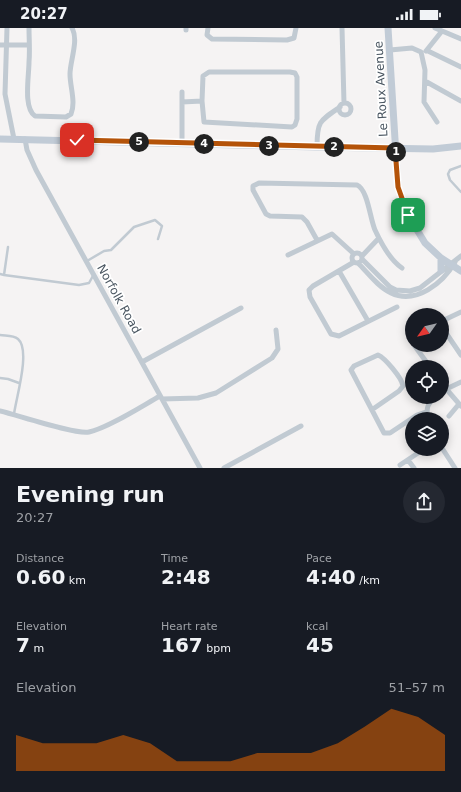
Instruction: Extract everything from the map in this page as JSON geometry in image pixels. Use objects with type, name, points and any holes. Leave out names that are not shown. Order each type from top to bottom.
[{"type":"main road","name":"Le Roux Avenue","points":[[388,28],[398,187],[408,215],[425,243],[441,258],[461,271]]},
{"type":"main road","points":[[0,138],[317,147],[433,149],[461,146]]},
{"type":"main road","points":[[441,258],[441,270]]},
{"type":"street","points":[[7,28],[6,94],[14,139]]},
{"type":"street","points":[[29,28],[27,91],[31,113],[36,116],[69,116],[72,113],[73,108],[70,74],[74,44],[72,28]]},
{"type":"street","points":[[208,28],[207,35],[212,39],[287,40],[294,38],[296,28]]},
{"type":"street","points":[[317,147],[317,130],[320,122],[332,112],[342,107],[342,28]]},
{"type":"street","points":[[435,28],[461,39]]},
{"type":"street","points":[[428,51],[442,31]]},
{"type":"street","points":[[0,45],[29,45]]},
{"type":"street","points":[[390,50],[412,48],[421,52],[428,51],[461,67]]},
{"type":"street","points":[[421,52],[425,81],[424,102],[437,122]]},
{"type":"street","points":[[207,72],[290,72],[296,75],[297,119],[293,126],[205,123],[202,121],[202,101],[203,76],[207,72]]},
{"type":"street","points":[[425,81],[461,102]]},
{"type":"street","points":[[182,92],[182,143]]},
{"type":"street","points":[[182,102],[202,101]]},
{"type":"street","name":"Norfolk Road","points":[[25,139],[28,154],[200,468]]},
{"type":"street","points":[[318,240],[304,218],[298,216],[270,216],[266,214],[253,190],[254,186],[259,183],[357,184],[363,189],[374,229],[395,262],[402,268]]},
{"type":"street","points":[[288,255],[330,234],[334,234],[354,254],[359,254],[359,260],[384,289],[399,296],[416,296],[435,284],[461,256]]},
{"type":"street","points":[[379,238],[359,260],[310,288],[310,297],[334,336],[339,336],[397,307]]},
{"type":"street","points":[[359,260],[385,283],[396,290],[403,292],[416,290],[441,270],[452,264]]},
{"type":"street","points":[[339,271],[368,321]]},
{"type":"street","points":[[431,279],[435,284]]},
{"type":"street","points":[[142,362],[240,308]]},
{"type":"street","points":[[449,318],[461,312]]},
{"type":"street","points":[[0,411],[70,430],[88,433],[161,397],[198,398],[216,393],[272,358],[278,349],[276,330]]},
{"type":"street","points":[[449,338],[461,356]]},
{"type":"street","points":[[373,409],[399,391],[403,386],[401,380],[385,359],[378,355],[352,368],[382,430],[386,434],[405,422]]},
{"type":"street","points":[[449,386],[461,382]]},
{"type":"street","points":[[449,394],[460,405],[449,416]]},
{"type":"street","points":[[426,412],[429,404]]},
{"type":"street","points":[[224,468],[301,426]]},
{"type":"street","points":[[400,465],[413,456]]},
{"type":"street","points":[[447,456],[453,467]]},
{"type":"street","points":[[408,460],[414,468]]},
{"type":"lane","points":[[461,166],[450,170],[448,174],[450,180],[461,192]]},
{"type":"lane","points":[[87,261],[104,251],[111,250],[134,227],[149,221],[155,220],[162,226],[162,231],[158,239]]},
{"type":"lane","points":[[4,275],[8,247]]},
{"type":"lane","points":[[0,274],[79,285],[89,283],[94,274]]},
{"type":"lane","points":[[0,335],[15,337],[22,343],[24,354],[14,414]]},
{"type":"lane","points":[[0,378],[19,383]]},
{"type":"route","points":[[77,140],[395,148],[398,187],[408,215]]}]
